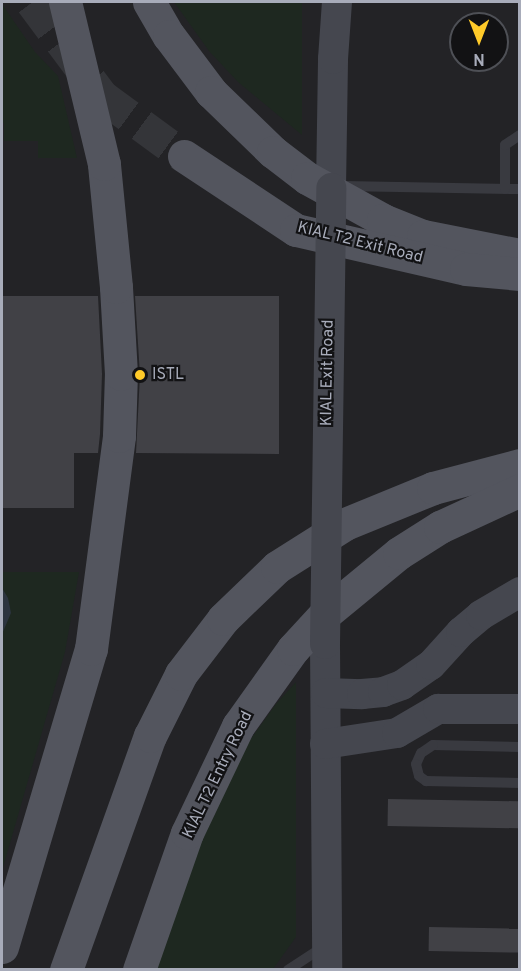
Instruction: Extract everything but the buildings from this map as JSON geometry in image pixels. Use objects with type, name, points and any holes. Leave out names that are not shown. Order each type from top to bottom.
[{"type":"main road","points":[[2,947],[91,649],[119,436],[121,374],[116,287],[104,164],[65,2]]},
{"type":"main road","name":"KIAL T2 Exit Road","points":[[149,2],[169,36],[211,92],[241,124],[308,178],[373,215],[423,236],[519,255]]},
{"type":"main road","name":"KIAL Exit Road","points":[[327,957],[325,644],[333,59],[338,2]]},
{"type":"main road","name":"KIAL T2 Exit Road","points":[[184,156],[296,230],[466,269],[519,274]]},
{"type":"main road","points":[[66,969],[150,736],[181,674],[201,646],[246,594],[277,567],[345,524],[433,488],[519,465]]},
{"type":"main road","name":"KIAL T2 Entry Road","points":[[139,969],[187,833],[238,726],[293,649],[326,614],[399,553],[448,523],[519,490]]},
{"type":"main road","points":[[326,693],[383,692],[402,685],[431,665],[460,632],[481,615],[519,592]]},
{"type":"main road","points":[[325,744],[397,733],[438,709],[519,709]]},
{"type":"lane","points":[[505,189],[505,145],[519,135]]},
{"type":"lane","points":[[331,187],[519,189]]},
{"type":"lane","points":[[519,747],[433,745],[421,753],[416,764],[419,776],[426,782],[519,783]]},
{"type":"lane","points":[[288,969],[327,957]]},
{"type":"shaded area","points":[[2,2],[519,2],[519,969],[2,969]]},
{"type":"shaded area","points":[[174,2],[302,2],[302,135],[238,82],[209,51]]},
{"type":"shaded area","points":[[2,4],[35,52],[58,76],[77,158],[38,158],[38,141],[4,141]]},
{"type":"shaded area","points":[[2,572],[79,572],[65,652],[2,871]]},
{"type":"shaded area","points":[[2,588],[8,598],[11,613],[2,634]]},
{"type":"shaded area","points":[[296,682],[296,937],[273,969],[155,970],[201,832],[242,751],[276,704]]},
{"type":"tunnel","points":[[32,2],[102,96],[184,156]]},
{"type":"place","name":"ISTL","points":[[140,375]]}]
